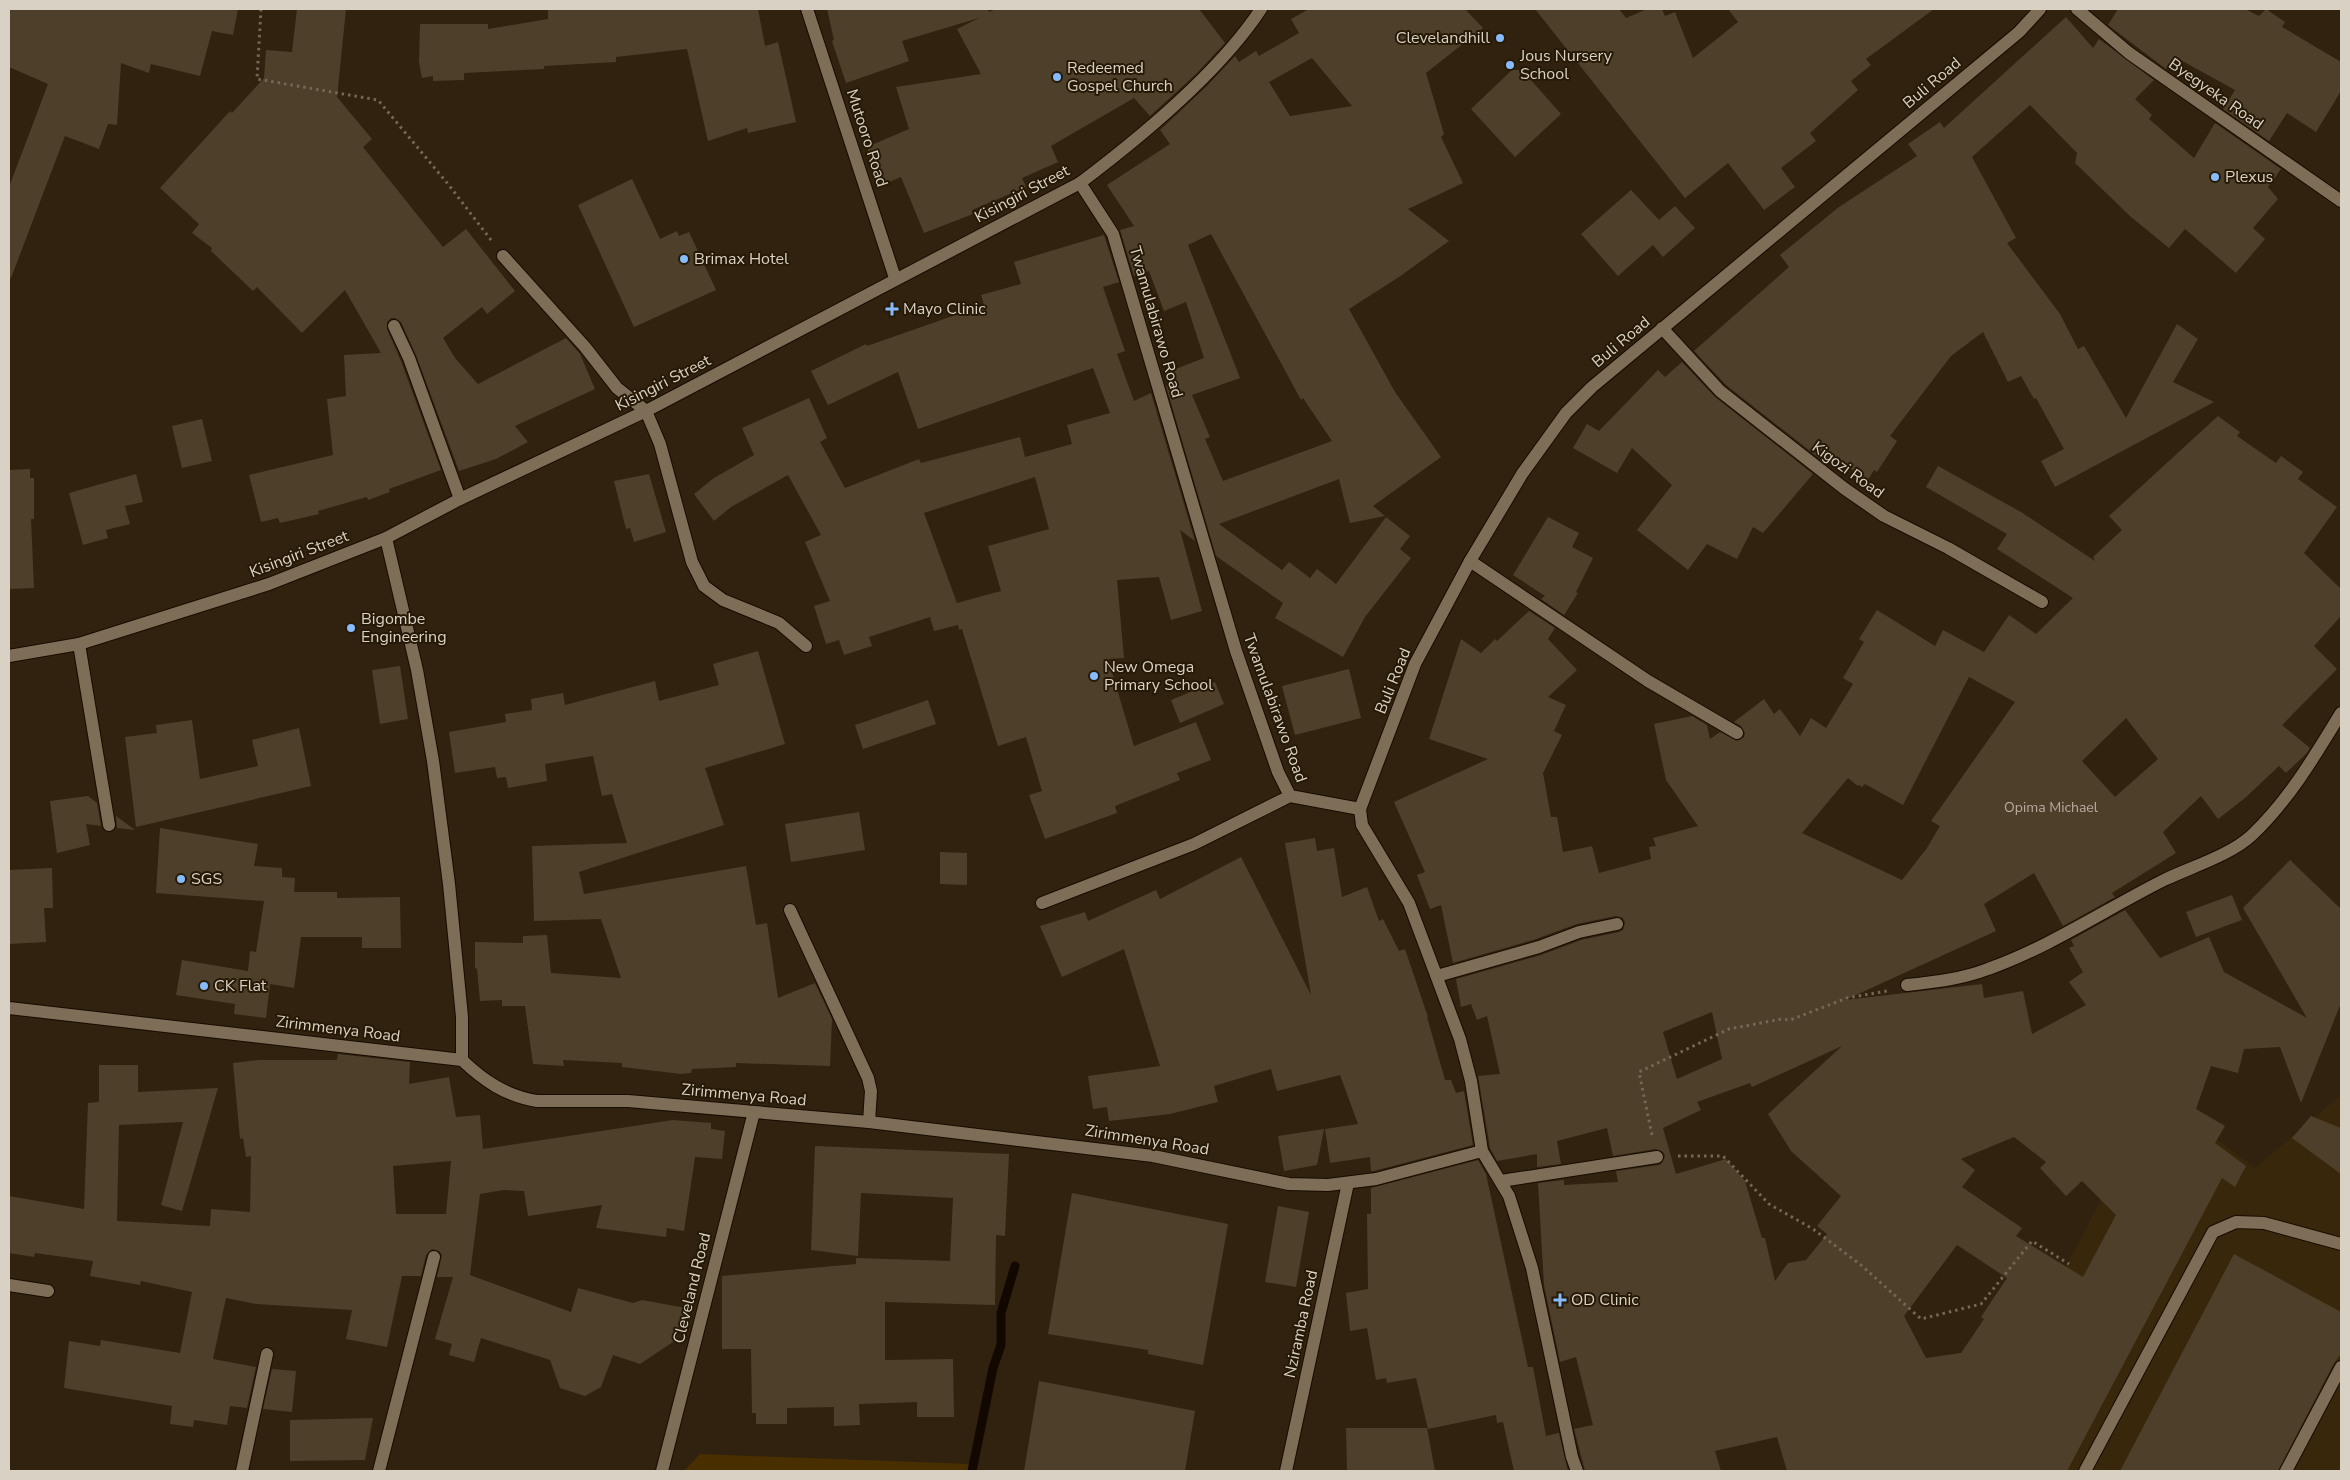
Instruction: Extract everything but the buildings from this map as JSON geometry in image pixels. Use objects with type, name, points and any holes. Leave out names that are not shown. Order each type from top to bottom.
[{"type":"street","name":"Mutooro Road","points":[[807,9],[896,278]]},
{"type":"street","name":"Kisingiri Street","points":[[9,656],[79,644],[269,584],[386,538],[460,499],[646,411],[1080,183],[1115,156],[1215,66],[1261,9]]},
{"type":"street","name":"Buli Road","points":[[1360,809],[1415,664],[1470,561],[1522,474],[1566,412],[1592,387],[1662,328],[2019,32],[2040,9]]},
{"type":"street","name":"Byegyeka Road","points":[[2076,9],[2129,53],[2341,201]]},
{"type":"street","name":"Twamulabirawo Road","points":[[1080,183],[1113,234],[1236,651],[1278,772],[1290,796],[1360,809]]},
{"type":"street","points":[[503,256],[586,347],[617,388],[646,411],[660,444],[692,562],[704,586],[723,600],[779,624],[806,646]]},
{"type":"street","points":[[394,326],[409,358],[460,499]]},
{"type":"street","name":"Kigozi Road","points":[[1662,328],[1720,391],[1846,489],[1884,516],[1948,548],[2042,602]]},
{"type":"street","points":[[386,538],[417,670],[433,761],[450,884],[462,1017],[462,1060]]},
{"type":"street","points":[[1470,561],[1648,681],[1737,733]]},
{"type":"street","points":[[79,644],[109,825]]},
{"type":"street","points":[[1907,985],[1954,980],[2012,960],[2164,880],[2235,847],[2251,836],[2282,800],[2311,762],[2341,713]]},
{"type":"street","points":[[1042,903],[1194,844],[1290,796]]},
{"type":"street","points":[[1360,809],[1362,825],[1409,903],[1460,1039],[1471,1081],[1482,1152],[1501,1181],[1515,1212],[1532,1268],[1572,1457],[1577,1471]]},
{"type":"street","points":[[790,910],[868,1078],[872,1103],[869,1122]]},
{"type":"street","points":[[1437,976],[1538,947],[1579,932],[1617,924]]},
{"type":"street","name":"Zirimmenya Road","points":[[9,1008],[462,1060],[494,1086],[522,1098],[554,1101],[628,1101],[869,1122],[1143,1155],[1201,1164],[1290,1184],[1348,1183],[1407,1172],[1482,1152]]},
{"type":"street","name":"Cleveland Road","points":[[662,1471],[754,1112]]},
{"type":"street","points":[[1501,1181],[1657,1157]]},
{"type":"street","name":"Nziramba Road","points":[[1286,1471],[1348,1183]]},
{"type":"street","points":[[2085,1471],[2213,1232],[2236,1222],[2264,1224],[2341,1244]]},
{"type":"street","points":[[379,1471],[434,1257]]},
{"type":"street","points":[[9,1285],[48,1291]]},
{"type":"street","points":[[242,1471],[267,1354]]},
{"type":"street","points":[[2286,1471],[2341,1367]]},
{"type":"path","points":[[260,9],[257,79],[378,100],[448,184],[503,256]]},
{"type":"path","points":[[1907,985],[1847,998],[1790,1020],[1782,1019],[1729,1030],[1639,1072],[1657,1157],[1696,1154],[1723,1156],[1769,1204],[1813,1229],[1861,1265],[1893,1296],[1921,1319],[1981,1304],[2032,1241],[2069,1264]]},
{"type":"shaded area","points":[[2157,1094],[2255,1168],[2341,1095],[2341,1471],[1958,1471]]},
{"type":"shaded area","points":[[700,1454],[969,1464],[968,1471],[684,1471]]},
{"type":"waterway","points":[[972,1471],[993,1368],[1001,1345],[1001,1313],[1015,1266]]},
{"type":"place","name":"Clevelandhill","points":[[1500,38]]},
{"type":"place","name":"Jous Nursery School","points":[[1510,65]]},
{"type":"place","name":"Redeemed Gospel Church","points":[[1057,77]]},
{"type":"place","name":"Plexus","points":[[2215,177]]},
{"type":"place","name":"Brimax Hotel","points":[[684,259]]},
{"type":"place","name":"Mayo Clinic","points":[[892,309]]},
{"type":"place","name":"Bigombe Engineering","points":[[351,628]]},
{"type":"place","name":"New Omega Primary School","points":[[1094,676]]},
{"type":"place","name":"SGS","points":[[181,879]]},
{"type":"place","name":"CK Flat","points":[[204,986]]},
{"type":"place","name":"OD Clinic","points":[[1560,1300]]}]
